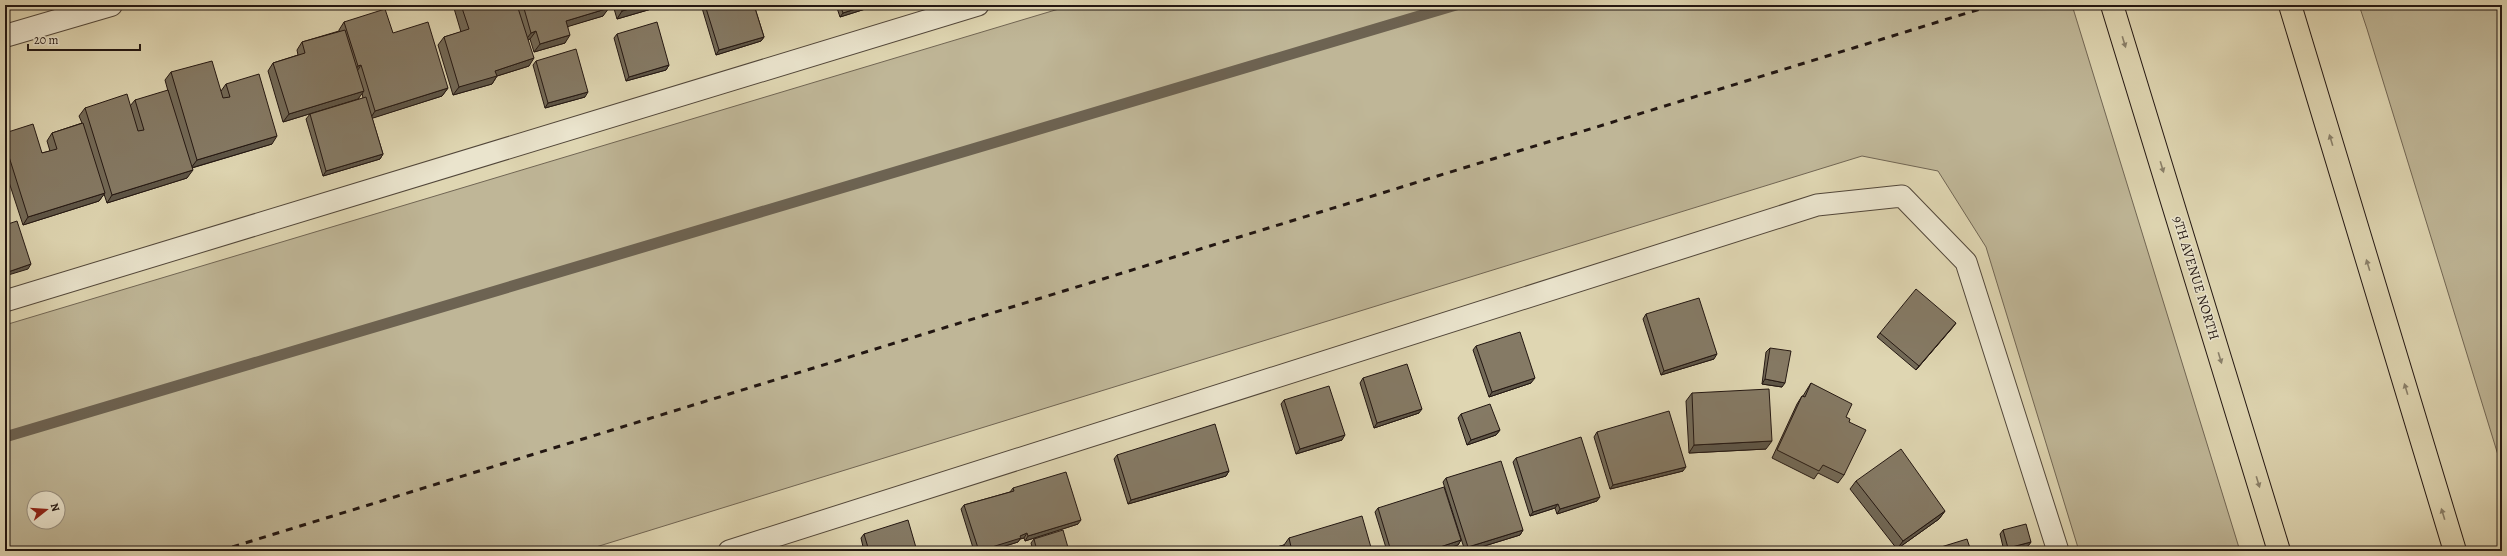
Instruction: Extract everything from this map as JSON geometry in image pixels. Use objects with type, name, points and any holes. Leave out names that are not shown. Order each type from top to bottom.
[{"type":"main road","name":"9TH AVENUE NORTH","points":[[2112,5],[2279,551]]},
{"type":"main road","points":[[2290,5],[2455,551]]},
{"type":"street","points":[[5,36],[111,5]]},
{"type":"lane","points":[[5,301],[978,5]]},
{"type":"lane","points":[[729,551],[1817,205],[1902,196],[1966,262],[2058,551]]},
{"type":"shaded area","points":[[1072,5],[2072,5],[2240,551],[2079,551],[1986,247],[1938,171],[1862,156],[583,551],[5,551],[5,325]]},
{"type":"shaded area","points":[[2359,5],[2502,5],[2502,468],[2367,29]]},
{"type":"building","points":[[461,5],[517,5],[534,58],[495,71],[497,76],[459,87],[444,37],[469,29]]},
{"type":"building","points":[[523,5],[608,5],[609,8],[566,21],[570,35],[540,44],[536,31],[531,33]]},
{"type":"building","points":[[621,5],[643,5],[622,11]]},
{"type":"building","points":[[705,5],[754,5],[764,37],[719,50]]},
{"type":"building","points":[[840,5],[868,5],[843,13]]},
{"type":"building","points":[[385,9],[393,33],[428,22],[448,88],[375,111],[361,65],[358,66],[344,22]]},
{"type":"building","points":[[657,22],[669,65],[629,77],[617,34]]},
{"type":"building","points":[[345,30],[364,91],[289,114],[273,63],[305,53],[302,42]]},
{"type":"building","points":[[576,49],[588,92],[548,103],[536,61]]},
{"type":"building","points":[[212,61],[223,98],[230,97],[226,84],[259,74],[277,136],[197,160],[171,72]]},
{"type":"building","points":[[168,90],[193,170],[112,195],[85,108],[127,94],[138,131],[144,130],[135,100]]},
{"type":"building","points":[[366,97],[383,154],[326,171],[310,114]]},
{"type":"building","points":[[83,123],[105,193],[28,217],[5,144],[5,133],[33,124],[42,153],[57,149],[52,133]]},
{"type":"building","points":[[17,221],[31,264],[5,273],[5,225]]},
{"type":"building","points":[[1916,289],[1956,323],[1919,366],[1880,333]]},
{"type":"building","points":[[1699,298],[1717,354],[1664,371],[1646,314]]},
{"type":"building","points":[[1520,332],[1535,378],[1492,392],[1476,346]]},
{"type":"building","points":[[1770,348],[1791,351],[1785,383],[1765,379]]},
{"type":"building","points":[[1407,364],[1422,409],[1377,423],[1363,378]]},
{"type":"building","points":[[1811,383],[1852,404],[1846,417],[1850,419],[1849,422],[1866,430],[1844,475],[1823,465],[1819,471],[1777,450],[1802,396],[1805,397]]},
{"type":"building","points":[[1329,386],[1345,435],[1300,449],[1284,400]]},
{"type":"building","points":[[1769,389],[1772,441],[1694,445],[1692,393]]},
{"type":"building","points":[[1490,404],[1500,430],[1471,440],[1461,414]]},
{"type":"building","points":[[1669,411],[1686,467],[1613,485],[1597,432]]},
{"type":"building","points":[[1215,424],[1229,471],[1131,500],[1117,455]]},
{"type":"building","points":[[1581,437],[1600,497],[1560,509],[1558,504],[1533,512],[1516,458]]},
{"type":"building","points":[[1901,449],[1945,511],[1903,541],[1856,481]]},
{"type":"building","points":[[1501,461],[1523,530],[1468,547],[1446,478]]},
{"type":"building","points":[[1066,472],[1081,520],[1028,536],[1027,533],[1020,536],[1021,538],[979,551],[964,505],[1014,491],[1013,488]]},
{"type":"building","points":[[1444,487],[1461,540],[1434,549],[1435,551],[1391,551],[1378,508]]},
{"type":"building","points":[[1362,516],[1372,551],[1292,551],[1289,538]]},
{"type":"building","points":[[908,520],[917,551],[869,551],[864,534]]},
{"type":"building","points":[[2026,524],[2031,542],[2008,548],[2003,530]]},
{"type":"building","points":[[1063,530],[1069,551],[1037,551],[1034,539]]},
{"type":"building","points":[[1967,539],[1971,551],[1928,551]]},
{"type":"building","points":[[1284,545],[1286,551],[1263,551]]},
{"type":"waterway","points":[[5,437],[1456,5]]},
{"type":"railway","points":[[219,551],[1993,5]]}]
